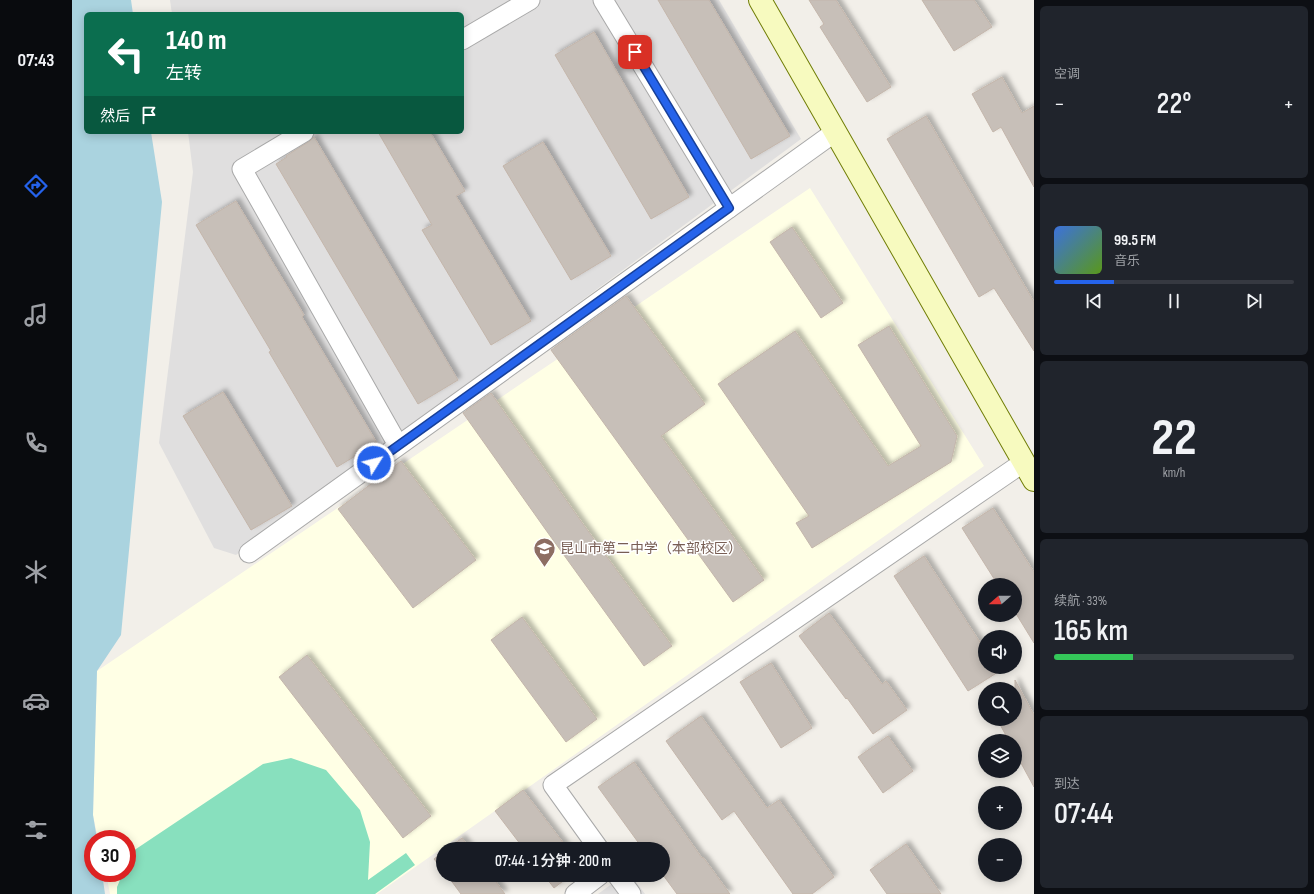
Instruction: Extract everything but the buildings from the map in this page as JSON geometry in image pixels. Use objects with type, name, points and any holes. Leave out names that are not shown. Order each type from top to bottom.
[{"type":"street","points":[[464,39],[530,0]]},
{"type":"street","points":[[603,0],[729,208]]},
{"type":"street","points":[[594,842],[553,785],[1029,471],[760,0]]},
{"type":"street","points":[[249,553],[835,132]]},
{"type":"street","points":[[301,134],[242,169],[398,445]]},
{"type":"street","points":[[575,894],[591,882]]},
{"type":"street","points":[[622,882],[631,894]]},
{"type":"shaded area","points":[[170,0],[719,0],[801,139],[236,555],[214,548],[159,443],[193,172],[188,134],[464,134],[464,12],[172,12]]},
{"type":"shaded area","name":"昆山市第二中学（本部校区）","points":[[810,188],[984,466],[451,842],[436,842],[436,852],[377,894],[110,894],[108,882],[136,882],[136,830],[96,830],[93,815],[97,671]]},
{"type":"shaded area","points":[[614,882],[636,882],[645,894],[598,894]]},
{"type":"green space","points":[[291,758],[326,770],[360,810],[370,842],[368,880],[406,853],[415,865],[375,894],[117,894],[117,887],[119,882],[136,882],[136,849],[263,764]]},
{"type":"water","points":[[72,0],[131,0],[133,12],[84,12],[84,134],[151,134],[162,202],[121,635],[97,671],[93,815],[96,830],[84,830],[84,882],[103,882],[105,894],[72,894]]},
{"type":"place","name":"昆山市第二中学（本部校区）","points":[[544,568]]},
{"type":"route","points":[[374,463],[729,208],[635,52]]}]
